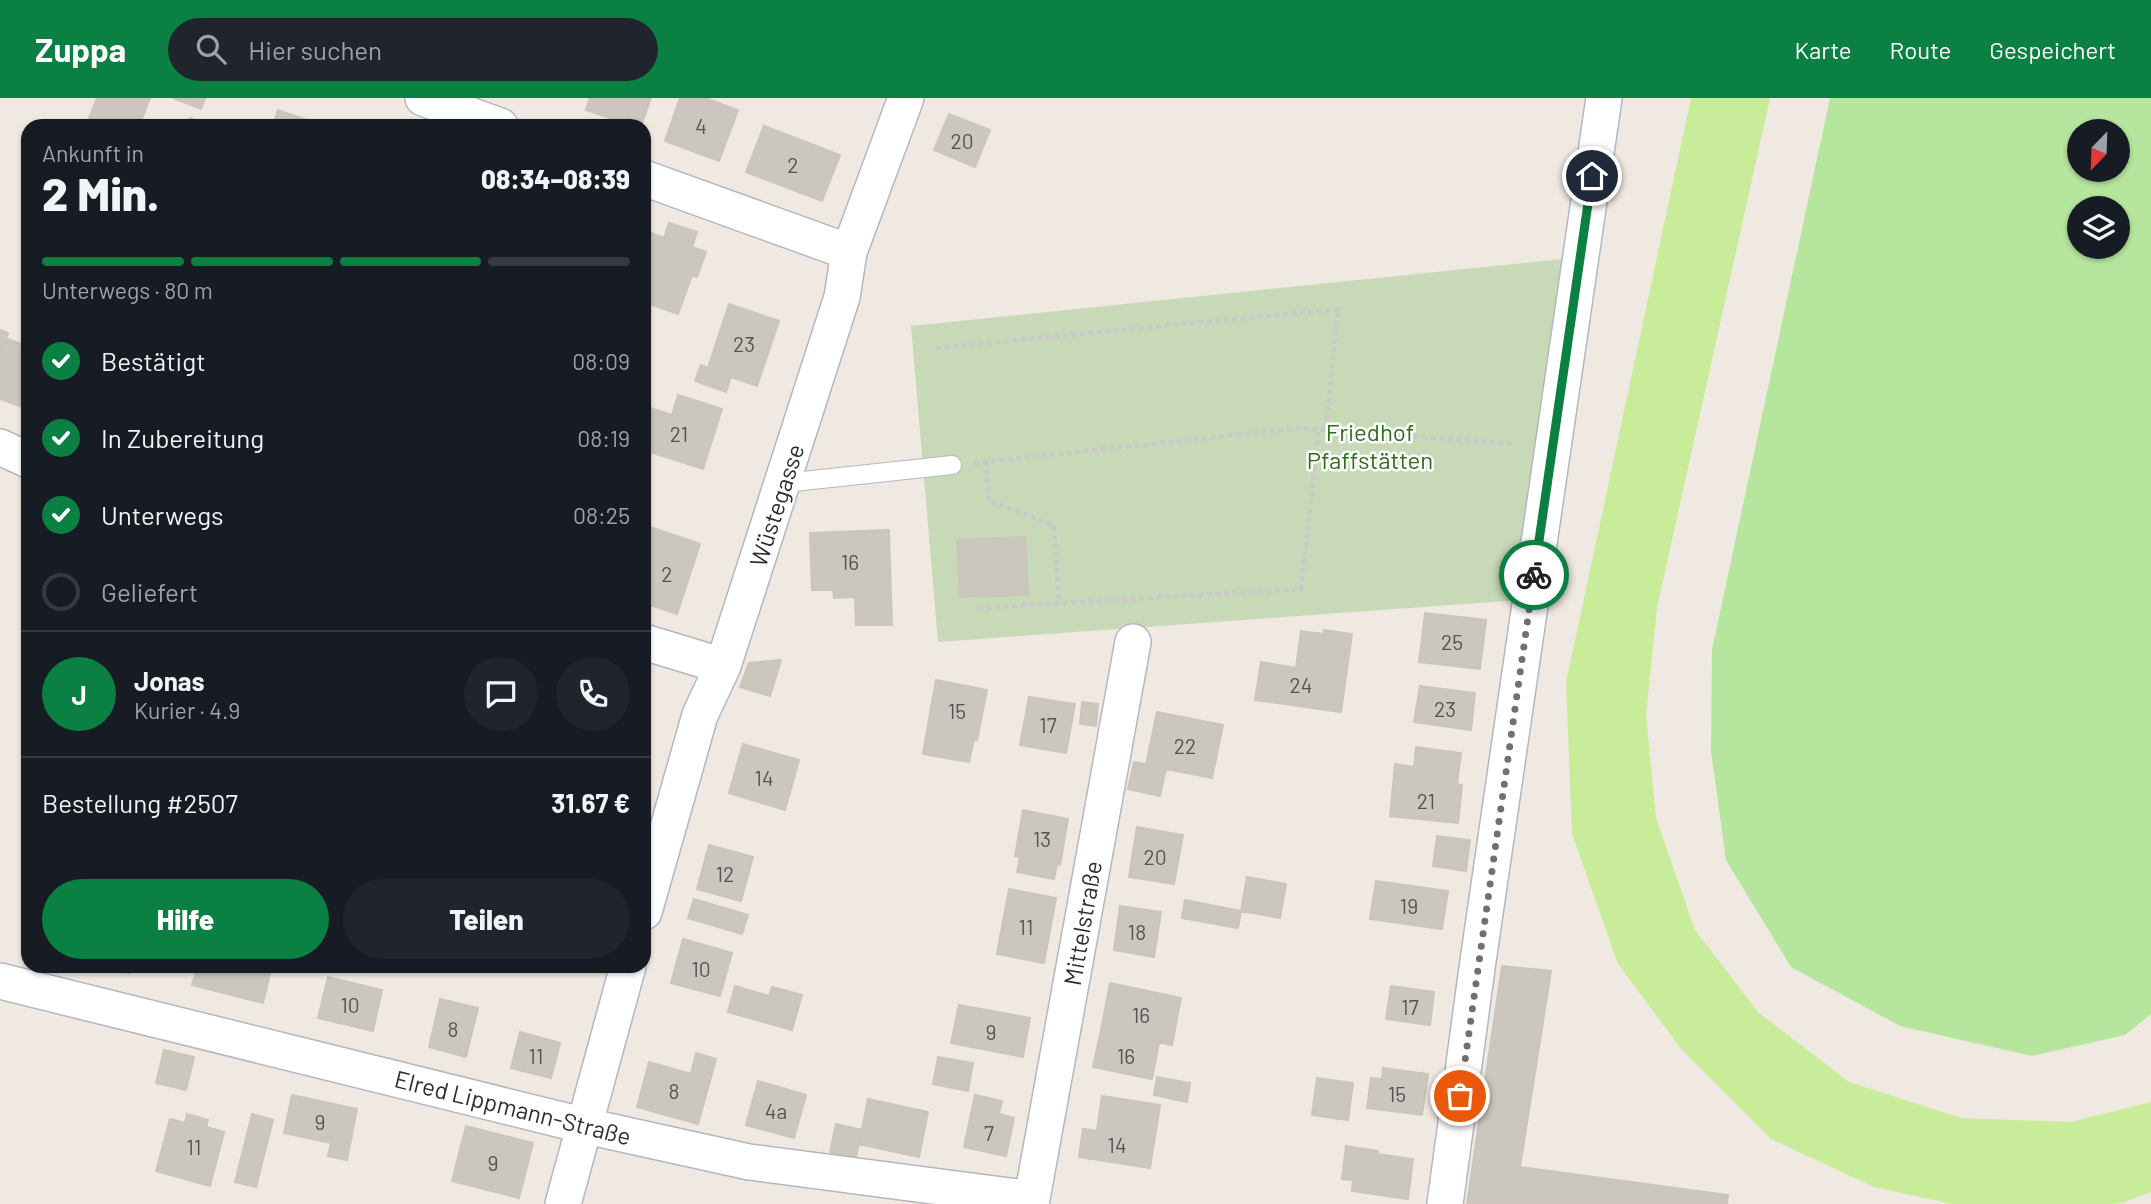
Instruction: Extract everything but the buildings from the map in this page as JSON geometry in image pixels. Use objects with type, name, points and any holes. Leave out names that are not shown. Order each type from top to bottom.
[{"type":"street","points":[[423,98],[481,119]]},
{"type":"street","name":"Wüstegasse","points":[[651,887],[700,715],[723,666],[842,297],[849,252],[906,98]]},
{"type":"street","points":[[1445,1204],[1604,98]]},
{"type":"street","points":[[651,181],[849,252]]},
{"type":"street","points":[[0,447],[21,457]]},
{"type":"street","name":"Mittelstraße","points":[[1031,1201],[1133,642]]},
{"type":"street","points":[[651,644],[723,666]]},
{"type":"street","points":[[563,1204],[626,973]]},
{"type":"street","name":"Elred Lippmann-Straße","points":[[0,981],[586,1126],[749,1163],[1031,1201]]},
{"type":"lane","points":[[784,483],[952,465]]},
{"type":"path","points":[[936,348],[1338,309],[1326,430]]},
{"type":"path","points":[[952,465],[1300,428],[1516,444]]},
{"type":"path","points":[[978,608],[1301,589],[1319,429]]},
{"type":"path","points":[[986,461],[989,501],[1054,525],[1059,603]]},
{"type":"green space","points":[[1691,98],[1770,98],[1657,608],[1646,715],[1656,818],[1695,930],[1758,1012],[1849,1082],[1961,1118],[2070,1122],[2151,1102],[2151,1192],[2122,1203],[2111,1204],[1952,1204],[1874,1187],[1771,1139],[1682,1050],[1618,964],[1572,834],[1566,682]]},
{"type":"green space","points":[[1830,98],[2151,98],[2151,1014],[2125,1035],[2032,1056],[1900,1026],[1791,967],[1726,860],[1711,751],[1712,650]]},
{"type":"green space","name":"Friedhof Pfaffstätten","points":[[1572,258],[1520,600],[938,642],[911,326]]},
{"type":"way so far","points":[[1460,1096],[1534,575]]},
{"type":"route","points":[[1534,575],[1592,176]]}]
